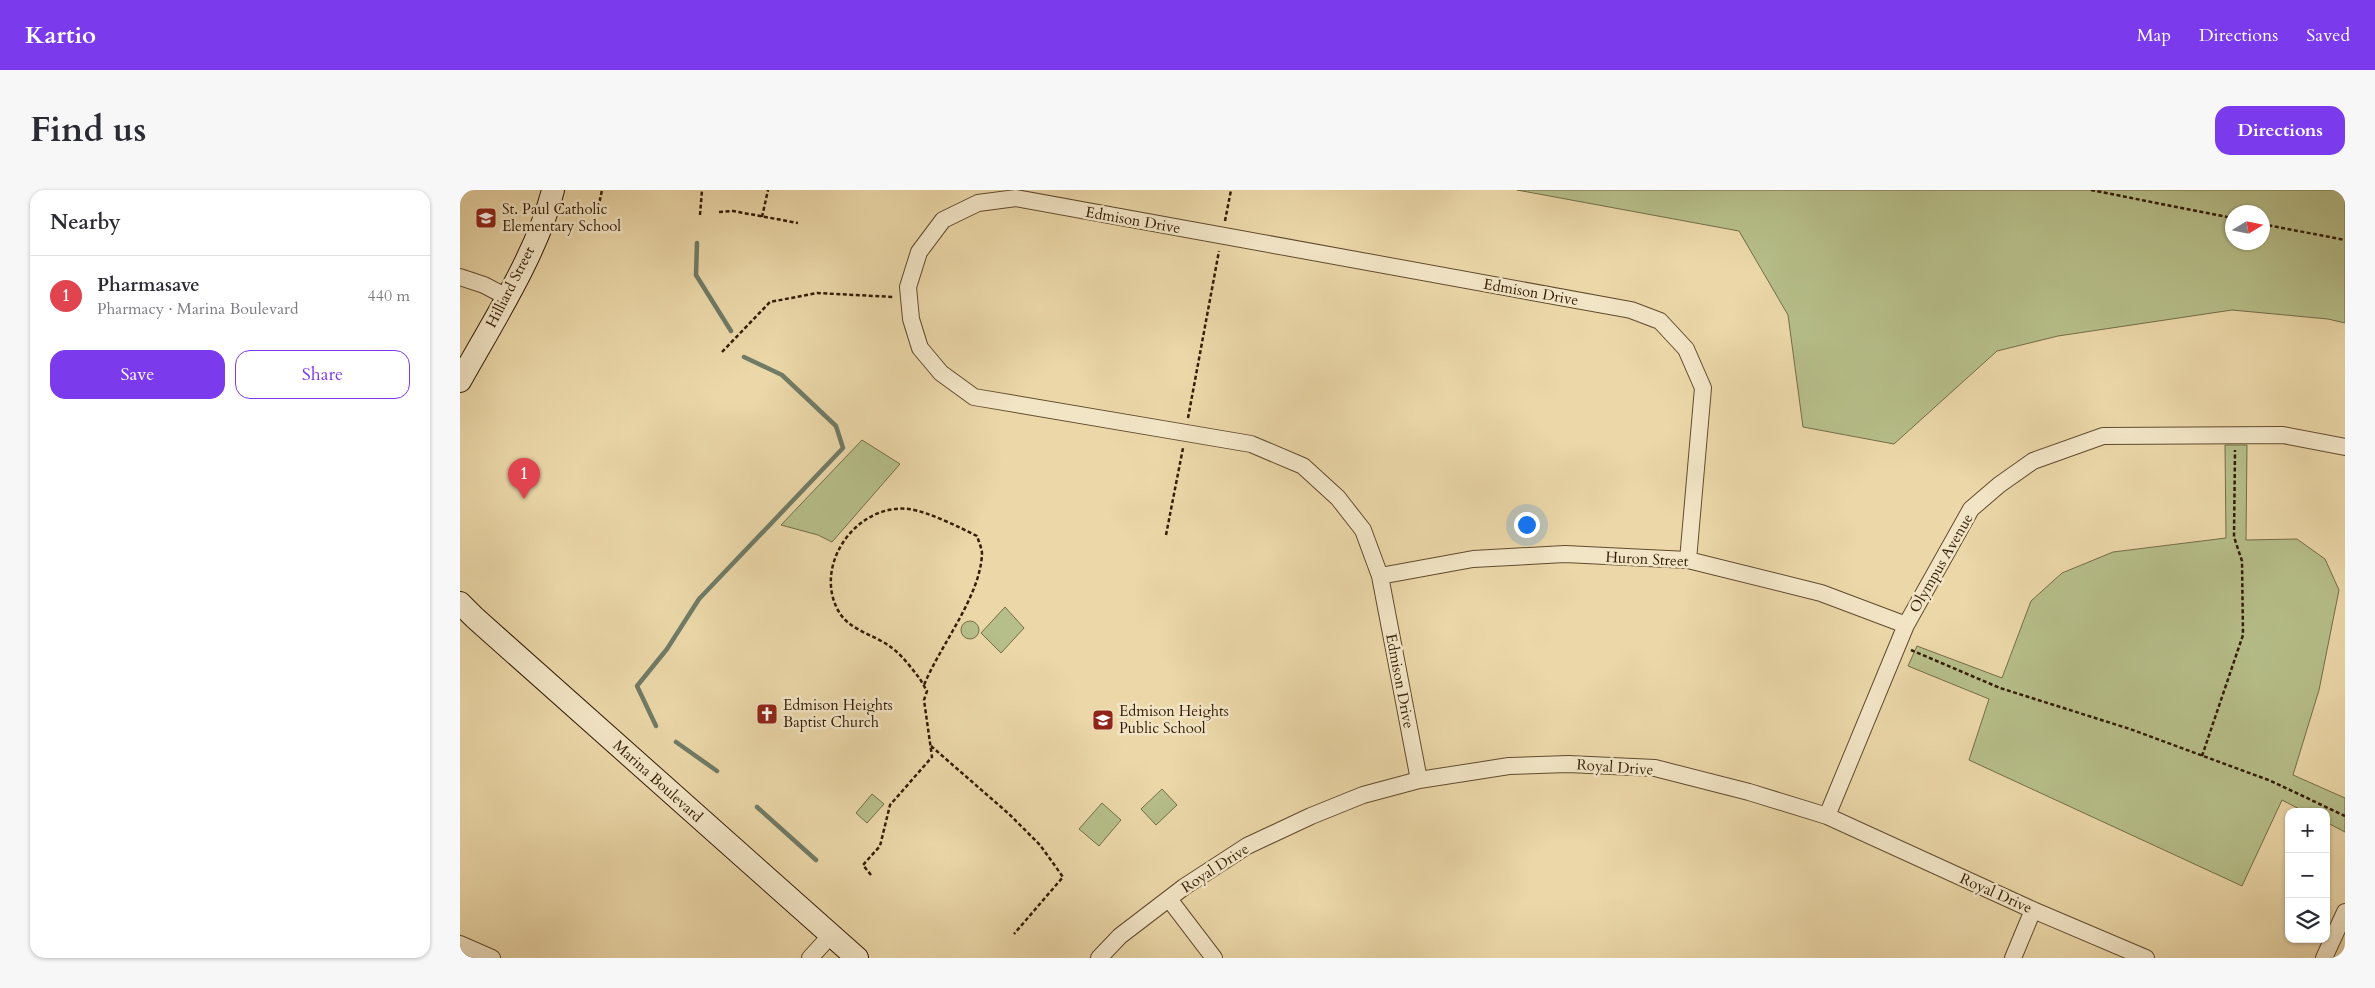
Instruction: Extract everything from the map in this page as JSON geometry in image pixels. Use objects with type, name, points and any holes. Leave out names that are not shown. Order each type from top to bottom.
[{"type":"street","name":"Hilliard Street","points":[[460,380],[507,297],[535,239],[553,190]]},
{"type":"street","name":"Edmison Drive","points":[[1419,780],[1380,576],[1363,530],[1338,498],[1303,466],[1251,444],[974,396],[941,373],[920,348],[911,319],[908,287],[919,252],[943,220],[978,203],[1016,198],[1632,310],[1660,321],[1686,348],[1703,388],[1688,560]]},
{"type":"street","points":[[460,277],[484,285],[507,297]]},
{"type":"street","name":"Olympus Avenue","points":[[1827,816],[1906,625],[1971,509],[1999,485],[2033,461],[2103,436],[2283,435],[2345,447]]},
{"type":"street","name":"Huron Street","points":[[1380,576],[1473,559],[1547,555],[1688,560],[1821,593],[1906,625]]},
{"type":"street","name":"Marina Boulevard","points":[[460,602],[475,618],[857,958]]},
{"type":"street","name":"Royal Drive","points":[[1099,958],[1120,936],[1169,899],[1247,846],[1303,819],[1363,795],[1419,780],[1509,766],[1568,764],[1655,768],[1749,792],[1827,816],[2033,910],[2146,958]]},
{"type":"street","points":[[1169,899],[1214,958]]},
{"type":"street","points":[[2012,958],[2033,910]]},
{"type":"street","points":[[2324,958],[2345,912]]},
{"type":"street","points":[[810,958],[831,934]]},
{"type":"street","points":[[460,944],[489,957]]},
{"type":"path","points":[[597,214],[602,190]]},
{"type":"path","points":[[700,215],[702,190]]},
{"type":"path","points":[[762,217],[768,190]]},
{"type":"path","points":[[1166,535],[1231,190]]},
{"type":"path","points":[[2091,190],[2225,217]]},
{"type":"path","points":[[719,212],[733,211],[798,223]]},
{"type":"path","points":[[2270,226],[2345,240]]},
{"type":"path","points":[[722,352],[770,302],[817,293],[909,297]]},
{"type":"path","points":[[2202,756],[2243,634],[2242,561],[2234,537],[2235,435]]},
{"type":"path","points":[[871,875],[863,865],[880,846],[890,805],[932,757],[924,700],[927,691],[924,685],[891,647],[846,622],[838,610],[829,580],[832,563],[852,528],[881,512],[909,509],[956,525],[977,536],[982,552],[977,583],[940,650],[924,685]]},
{"type":"path","points":[[1898,644],[2000,688],[2130,729],[2271,781],[2345,816]]},
{"type":"path","points":[[931,746],[1009,814],[1040,845],[1063,877],[1014,934]]},
{"type":"green space","points":[[1517,190],[2345,190],[2345,323],[2328,319],[2232,310],[2058,336],[1997,351],[1894,444],[1803,427],[1788,315],[1739,231]]},
{"type":"green space","points":[[862,440],[900,464],[832,542],[818,535],[781,525]]},
{"type":"green space","points":[[2225,445],[2247,445],[2246,540],[2297,539],[2325,559],[2339,590],[2319,690],[2293,775],[2345,798],[2345,832],[2330,824],[2330,808],[2297,808],[2282,800],[2242,886],[1969,760],[1989,699],[1908,666],[1917,646],[2002,678],[2031,601],[2062,573],[2113,552],[2226,538]]},
{"type":"green space","points":[[1005,607],[1024,628],[1001,653],[981,633]]},
{"type":"green space","points":[[970,621],[976,624],[979,630],[976,636],[970,639],[964,636],[961,630],[964,624]]},
{"type":"green space","points":[[1162,789],[1177,805],[1156,825],[1141,809]]},
{"type":"green space","points":[[872,794],[884,804],[867,823],[856,813]]},
{"type":"green space","points":[[1102,803],[1121,820],[1099,846],[1079,829]]},
{"type":"waterway","points":[[697,243],[696,275],[731,331]]},
{"type":"waterway","points":[[656,726],[637,686],[667,649],[699,599],[843,448],[836,426],[782,375],[744,357]]},
{"type":"waterway","points":[[676,742],[717,771]]},
{"type":"waterway","points":[[757,807],[816,860]]},
{"type":"place","name":"St. Paul Catholic Elementary School","points":[[486,218]]},
{"type":"place","name":"Pharmasave","points":[[524,499]]},
{"type":"place","name":"Edmison Heights Baptist Church","points":[[767,714]]},
{"type":"place","name":"Edmison Heights Public School","points":[[1103,720]]}]
